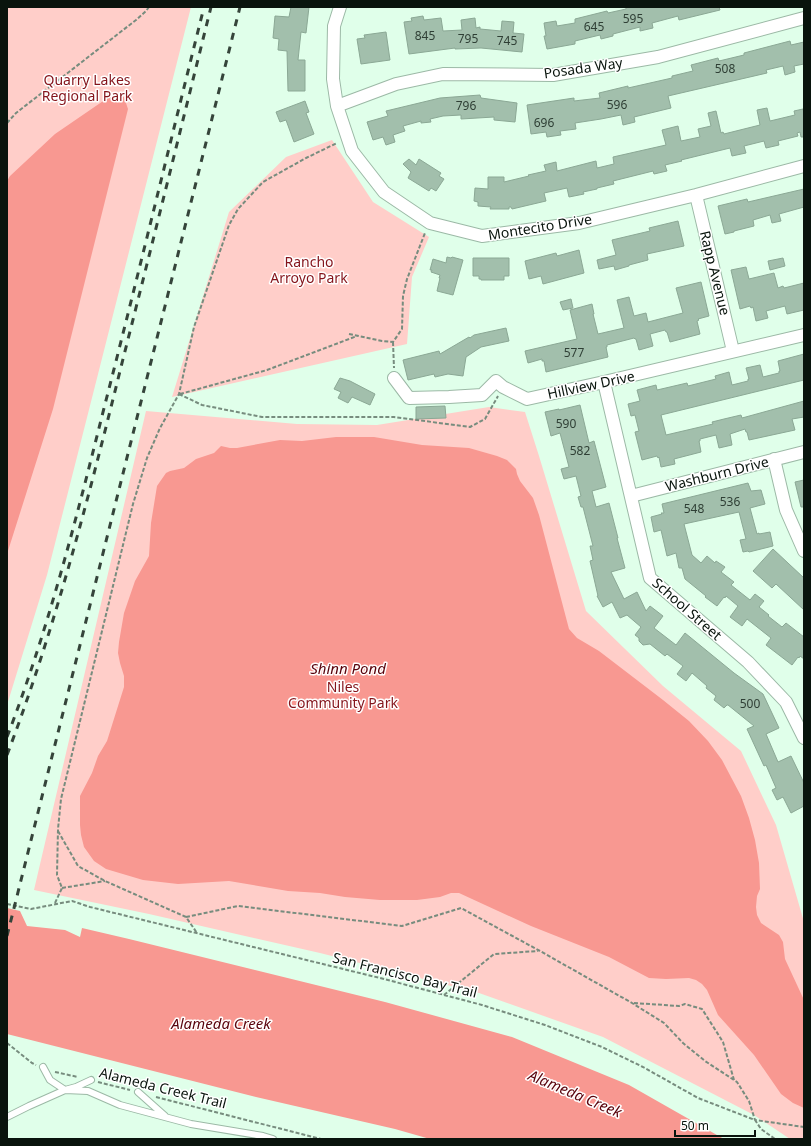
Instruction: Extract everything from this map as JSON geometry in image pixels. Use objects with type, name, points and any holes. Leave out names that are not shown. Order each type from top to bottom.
[{"type":"street","name":"Montecito Drive","points":[[340,7],[334,26],[333,79],[337,106],[352,151],[384,192],[430,223],[482,236],[579,223],[696,195],[804,166]]},
{"type":"street","name":"Posada Way","points":[[337,106],[396,84],[443,74],[553,75],[658,57],[804,18]]},
{"type":"street","name":"Rapp Avenue","points":[[696,195],[733,351]]},
{"type":"street","name":"Hillview Drive","points":[[503,387],[528,399],[804,335]]},
{"type":"street","points":[[394,378],[409,398],[482,395],[496,381],[503,387]]},
{"type":"street","name":"School Street","points":[[604,382],[650,578],[753,668],[786,702],[804,738]]},
{"type":"street","name":"Washburn Drive","points":[[631,496],[804,452]]},
{"type":"street","points":[[774,459],[786,510],[804,551]]},
{"type":"lane","points":[[43,1067],[50,1080],[65,1090],[88,1091],[120,1105],[191,1124],[273,1139]]},
{"type":"lane","points":[[7,1118],[29,1106],[91,1080]]},
{"type":"lane","points":[[138,1092],[166,1117]]},
{"type":"path","points":[[7,122],[16,113],[146,12],[149,7]]},
{"type":"path","points":[[55,904],[62,888],[57,875],[58,830],[61,799],[133,504],[147,458],[160,428],[179,394],[194,327],[230,225],[238,210],[263,182],[306,158],[348,138]]},
{"type":"path","points":[[394,378],[393,342],[402,329],[403,296],[412,266],[422,239],[430,223]]},
{"type":"path","points":[[349,334],[393,342]]},
{"type":"path","points":[[179,394],[267,370],[357,336]]},
{"type":"path","points":[[179,394],[202,405],[262,417],[394,418],[470,426],[486,419],[503,387]]},
{"type":"path","points":[[58,830],[78,866],[105,881],[186,917],[198,934]]},
{"type":"path","points":[[62,888],[105,881]]},
{"type":"path","name":"San Francisco Bay Trail","points":[[7,904],[31,909],[72,901],[90,907],[384,979],[482,1005],[545,1025],[602,1047],[643,1067],[698,1098],[755,1120],[761,1129],[775,1139]]},
{"type":"path","points":[[186,917],[238,906],[402,926],[461,908],[632,1003],[664,1023],[688,1048],[737,1082],[749,1100],[755,1120],[804,1128]]},
{"type":"path","points":[[444,995],[494,954],[540,951]]},
{"type":"path","points":[[632,1003],[679,1006],[685,1004],[702,1009],[722,1042],[734,1081]]},
{"type":"path","name":"Alameda Creek Trail","points":[[7,1043],[32,1064],[51,1071],[321,1139]]},
{"type":"green space","name":"Quarry Lakes Regional Park","points":[[7,7],[191,7],[47,575],[7,705]]},
{"type":"green space","name":"Rancho Arroyo Park","points":[[332,140],[373,202],[429,237],[412,277],[407,344],[172,397],[229,212],[286,157]]},
{"type":"green space","name":"Shinn Pond","points":[[489,407],[525,412],[586,611],[663,686],[741,751],[776,825],[804,922],[804,1139],[790,1139],[754,1115],[603,1037],[479,993],[320,953],[149,914],[34,890],[146,411],[297,424],[377,425]]},
{"type":"water","points":[[109,97],[124,97],[128,109],[53,409],[7,554],[7,181],[10,176],[55,134]]},
{"type":"water","name":"Shinn Pond","points":[[336,437],[374,437],[422,445],[469,448],[507,460],[516,469],[520,481],[533,498],[539,515],[569,629],[577,638],[599,651],[689,721],[708,741],[722,760],[741,796],[755,840],[759,863],[760,889],[757,896],[757,915],[761,923],[779,935],[783,942],[785,959],[804,1000],[804,1108],[793,1103],[781,1094],[754,1055],[718,1015],[707,990],[696,980],[689,978],[649,978],[609,957],[531,926],[459,893],[451,893],[440,897],[417,900],[380,900],[288,891],[229,881],[178,884],[143,880],[106,869],[94,861],[84,847],[80,825],[80,796],[92,773],[98,756],[107,741],[124,687],[124,676],[118,653],[119,642],[124,613],[135,581],[149,556],[151,523],[157,486],[166,473],[184,468],[196,459],[214,453],[221,446],[237,448],[280,440],[302,441]]},
{"type":"water","name":"Alameda Creek","points":[[7,908],[20,911],[27,926],[65,930],[80,937],[82,928],[385,1002],[512,1037],[629,1085],[724,1139],[430,1139],[395,1129],[256,1097],[7,1034]]},
{"type":"building","points":[[291,7],[309,7],[306,33],[301,32],[298,60],[305,60],[305,91],[288,91],[287,51],[278,50],[279,39],[273,38],[275,16],[289,17]]},
{"type":"building","points":[[626,7],[719,7],[720,10],[679,20],[678,16],[652,23],[653,28],[640,31],[640,27],[613,34],[613,36],[601,39],[600,35],[575,41],[575,44],[547,49],[544,36],[546,36],[544,23],[556,21],[557,26],[575,23],[575,19],[607,11],[608,13],[626,9]]},
{"type":"building","points":[[423,16],[424,20],[441,18],[443,31],[462,30],[461,20],[475,18],[476,28],[480,27],[480,29],[501,31],[502,21],[514,22],[513,33],[524,34],[522,52],[481,48],[455,48],[409,54],[404,22],[412,21],[411,18]]},
{"type":"building","points":[[386,32],[390,60],[361,64],[357,39],[365,38],[364,35]]},
{"type":"building","points":[[790,41],[791,45],[804,42],[804,64],[794,66],[795,72],[785,75],[783,66],[766,70],[767,73],[668,96],[671,108],[634,117],[635,122],[623,125],[621,115],[575,123],[576,129],[560,131],[561,135],[547,137],[546,132],[531,134],[527,105],[574,98],[574,101],[600,98],[599,93],[672,78],[672,76],[693,71],[691,65],[718,58],[719,61],[744,55],[744,53]]},
{"type":"building","points":[[480,95],[481,98],[517,103],[515,122],[494,120],[494,117],[461,119],[461,115],[443,116],[430,119],[431,122],[421,123],[421,121],[403,126],[405,131],[393,135],[395,142],[386,145],[383,137],[373,140],[367,122],[388,116],[386,111],[440,98]]},
{"type":"building","points":[[305,101],[309,112],[306,113],[314,134],[294,142],[286,120],[280,122],[276,112]]},
{"type":"building","points":[[767,108],[770,121],[795,115],[794,111],[803,109],[804,137],[801,137],[800,132],[797,133],[798,136],[778,141],[779,145],[766,148],[764,141],[744,146],[746,153],[732,156],[730,148],[681,160],[682,161],[665,165],[667,171],[654,174],[653,171],[613,181],[614,184],[583,192],[584,194],[569,197],[567,188],[544,193],[546,201],[512,209],[509,207],[509,209],[490,209],[491,207],[478,206],[478,202],[474,201],[475,188],[488,189],[488,177],[504,177],[504,182],[546,171],[544,165],[556,162],[557,171],[596,161],[597,168],[614,164],[613,157],[666,145],[662,130],[678,126],[681,141],[700,137],[698,129],[711,126],[708,113],[716,111],[721,133],[723,132],[724,134],[760,125],[757,110]]},
{"type":"building","points":[[409,159],[416,165],[419,159],[441,173],[439,176],[444,179],[436,191],[431,188],[429,191],[408,178],[411,172],[403,164]]},
{"type":"building","points":[[804,189],[804,207],[779,214],[781,221],[772,223],[770,215],[753,220],[754,226],[725,234],[718,206],[747,199],[748,202]]},
{"type":"building","points":[[678,221],[684,246],[647,254],[648,260],[615,270],[614,266],[599,269],[597,260],[616,255],[612,240],[650,231],[649,228]]},
{"type":"building","points":[[579,250],[584,273],[543,284],[541,276],[529,279],[525,261],[556,253],[557,256]]},
{"type":"building","points":[[447,257],[463,260],[453,295],[437,291],[440,275],[431,272],[432,270],[430,270],[433,259],[446,263]]},
{"type":"building","points":[[473,258],[509,258],[509,276],[504,276],[504,280],[481,280],[479,279],[479,276],[473,276]]},
{"type":"building","points":[[783,258],[785,266],[770,270],[768,261]]},
{"type":"building","points":[[746,267],[749,279],[774,273],[778,288],[804,283],[804,310],[787,314],[785,306],[766,311],[768,318],[756,321],[753,307],[751,308],[750,306],[740,309],[731,270]]},
{"type":"building","points":[[701,282],[709,316],[698,319],[699,320],[697,321],[700,334],[670,342],[665,330],[650,334],[653,346],[639,350],[636,339],[634,338],[607,345],[608,357],[546,372],[544,361],[542,361],[542,359],[528,363],[525,351],[577,339],[570,310],[592,304],[598,334],[624,328],[617,300],[629,297],[634,316],[646,313],[648,322],[683,313],[676,288]]},
{"type":"building","points":[[571,299],[573,308],[563,310],[560,302]]},
{"type":"building","points":[[506,328],[509,341],[481,347],[466,357],[463,376],[448,374],[435,377],[434,374],[408,380],[403,360],[439,351],[440,354],[474,335]]},
{"type":"building","points":[[804,354],[804,380],[661,415],[666,435],[713,424],[712,422],[741,415],[742,418],[804,401],[804,417],[792,419],[795,430],[749,440],[745,429],[730,434],[732,445],[719,448],[716,435],[700,439],[701,452],[674,459],[675,464],[661,467],[659,457],[658,458],[657,456],[642,460],[635,432],[639,431],[635,415],[631,416],[628,404],[640,401],[637,390],[656,385],[657,390],[687,383],[688,386],[716,379],[715,376],[729,372],[732,385],[748,381],[749,379],[746,368],[760,365],[763,377],[779,373],[778,361]]},
{"type":"building","points":[[340,378],[350,381],[375,394],[370,405],[352,397],[348,403],[338,398],[341,392],[334,389]]},
{"type":"building","points":[[580,405],[589,443],[594,441],[606,487],[592,491],[596,507],[609,503],[625,568],[611,572],[624,599],[637,592],[646,611],[650,606],[663,616],[654,628],[676,645],[685,633],[734,673],[763,694],[779,728],[766,734],[778,762],[791,756],[804,783],[804,806],[791,813],[783,797],[777,800],[772,790],[776,788],[747,729],[754,726],[728,705],[724,708],[714,700],[716,696],[692,673],[686,681],[677,674],[683,666],[667,654],[665,656],[650,644],[643,645],[639,641],[639,638],[635,635],[641,627],[627,615],[620,618],[612,602],[603,607],[597,596],[590,561],[593,560],[590,546],[593,546],[583,507],[581,507],[578,497],[581,496],[576,476],[564,479],[561,469],[569,467],[560,433],[551,436],[545,412]]},
{"type":"building","points":[[445,406],[446,418],[416,419],[416,407]]},
{"type":"building","points":[[804,480],[804,507],[801,507],[795,482]]},
{"type":"building","points":[[748,483],[751,491],[761,490],[765,504],[750,508],[757,534],[770,532],[773,546],[743,552],[740,540],[746,539],[739,512],[684,524],[692,555],[701,563],[707,556],[715,563],[716,561],[725,567],[721,572],[734,582],[731,585],[750,600],[755,594],[764,601],[759,607],[769,615],[768,616],[782,627],[786,623],[804,637],[804,659],[800,656],[799,658],[798,657],[792,665],[766,645],[771,638],[747,619],[742,626],[730,617],[738,606],[726,596],[717,606],[685,579],[682,568],[679,568],[676,553],[667,556],[661,530],[654,532],[651,517],[664,513],[662,504]]},
{"type":"building","points":[[773,549],[804,578],[804,610],[776,584],[772,588],[753,571]]},
{"type":"railway","points":[[7,737],[48,618],[71,538],[204,7]]},
{"type":"railway","points":[[7,755],[25,706],[57,608],[85,509],[211,7]]},
{"type":"railway","points":[[7,936],[240,7]]},
{"type":"park label","name":"Niles Community Park","points":[[343,696]]}]
